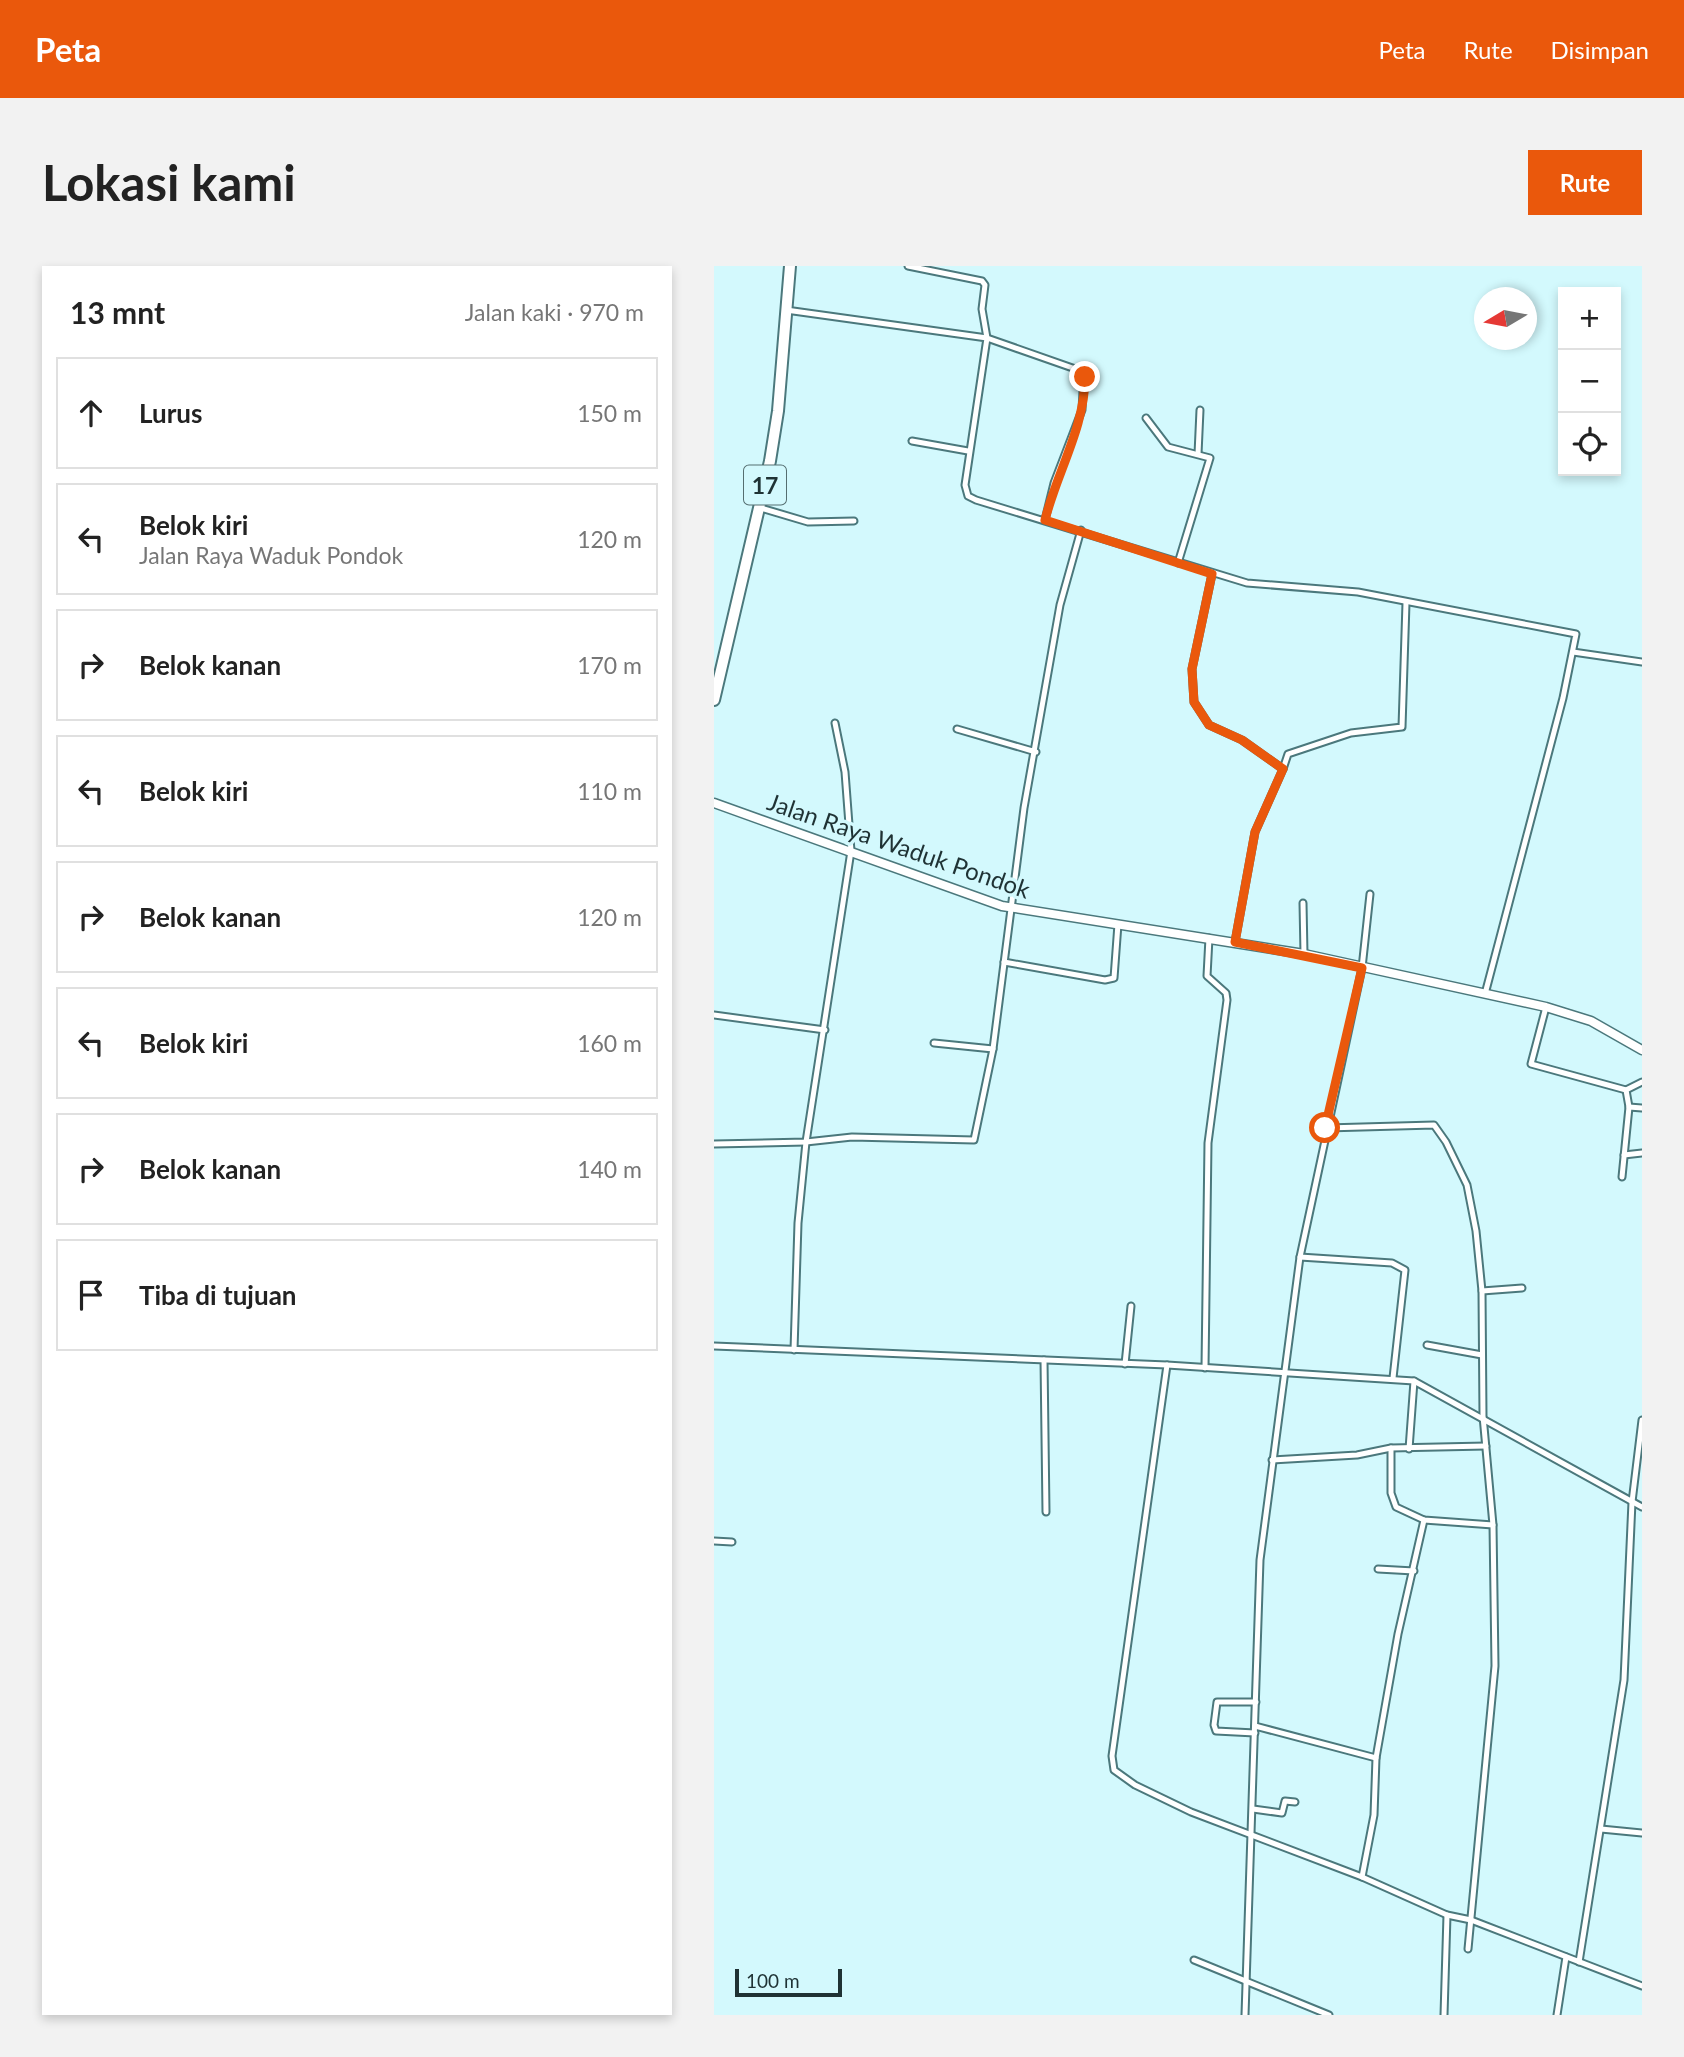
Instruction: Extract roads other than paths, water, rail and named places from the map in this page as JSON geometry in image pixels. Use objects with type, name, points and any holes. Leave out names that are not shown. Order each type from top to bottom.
[{"type":"highway","name":"17","points":[[714,701],[761,508],[778,411],[790,266]]},
{"type":"street","points":[[908,266],[984,282],[982,309],[987,338],[968,451],[965,485],[968,496],[1247,583],[1358,592],[1576,634],[1485,994]]},
{"type":"street","points":[[786,310],[987,338],[1080,369],[1085,377],[1082,410],[1054,484],[1045,520]]},
{"type":"street","points":[[1198,454],[1200,410]]},
{"type":"street","points":[[1146,418],[1168,447],[1208,456],[1209,462],[1178,563]]},
{"type":"street","points":[[912,441],[968,451]]},
{"type":"street","points":[[761,508],[808,522],[854,521]]},
{"type":"street","points":[[714,1144],[806,1142],[852,1137],[931,1137],[970,1142],[976,1133],[993,1049],[1024,808],[1060,605],[1081,530]]},
{"type":"street","points":[[1212,574],[1192,669],[1194,702],[1209,725],[1242,740],[1283,769]]},
{"type":"street","points":[[1235,942],[1255,832],[1288,754],[1350,733],[1402,727],[1406,603]]},
{"type":"street","points":[[1573,652],[1642,662]]},
{"type":"street","points":[[794,1350],[797,1223],[806,1142],[850,851],[845,772],[835,723]]},
{"type":"street","points":[[957,729],[1036,752]]},
{"type":"street","name":"Jalan Raya Waduk Pondok","points":[[714,803],[1011,908],[1304,954],[1546,1007],[1591,1021],[1642,1050]]},
{"type":"street","points":[[1245,2015],[1259,1568],[1300,1257],[1325,1128],[1362,968],[1370,894]]},
{"type":"street","points":[[1303,903],[1304,954]]},
{"type":"street","points":[[1004,962],[1105,980],[1114,978],[1118,925]]},
{"type":"street","points":[[1205,1368],[1208,1143],[1227,1000],[1226,993],[1207,976],[1209,938]]},
{"type":"street","points":[[1546,1007],[1531,1064],[1626,1090],[1642,1082]]},
{"type":"street","points":[[714,1015],[825,1030]]},
{"type":"street","points":[[934,1042],[993,1049]]},
{"type":"street","points":[[1622,1177],[1629,1107],[1626,1090]]},
{"type":"street","points":[[1629,1107],[1642,1108]]},
{"type":"street","points":[[1325,1128],[1434,1125],[1440,1131],[1469,1193],[1480,1253],[1483,1416],[1493,1525],[1494,1666],[1468,1949]]},
{"type":"street","points":[[1624,1155],[1642,1153]]},
{"type":"street","points":[[1300,1257],[1392,1263],[1405,1270],[1393,1378]]},
{"type":"street","points":[[1482,1291],[1522,1288]]},
{"type":"street","points":[[1125,1364],[1131,1306]]},
{"type":"street","points":[[1427,1345],[1482,1355]]},
{"type":"street","points":[[714,1346],[1167,1365],[1414,1381],[1483,1416],[1642,1507]]},
{"type":"street","points":[[1044,1360],[1046,1512]]},
{"type":"street","points":[[1167,1365],[1134,1587],[1113,1763],[1119,1774],[1154,1796],[1250,1836],[1362,1877],[1447,1915],[1471,1920],[1642,1986]]},
{"type":"street","points":[[1409,1449],[1414,1381]]},
{"type":"street","points":[[1579,1962],[1624,1679],[1632,1502],[1642,1420]]},
{"type":"street","points":[[1272,1460],[1357,1455],[1391,1448],[1486,1446]]},
{"type":"street","points":[[1391,1448],[1391,1493],[1396,1507],[1424,1520],[1493,1525]]},
{"type":"street","points":[[1362,1877],[1374,1815],[1376,1758],[1398,1634],[1424,1520]]},
{"type":"street","points":[[714,1541],[732,1542]]},
{"type":"street","points":[[1378,1569],[1414,1571]]},
{"type":"street","points":[[1256,1702],[1217,1702],[1213,1725],[1216,1731],[1255,1729],[1376,1758]]},
{"type":"street","points":[[1252,1808],[1282,1812],[1285,1801],[1296,1802]]},
{"type":"street","points":[[1601,1829],[1642,1833]]},
{"type":"street","points":[[1444,2015],[1447,1915]]},
{"type":"street","points":[[1557,2015],[1566,1957]]},
{"type":"street","points":[[1194,1960],[1329,2015]]}]
